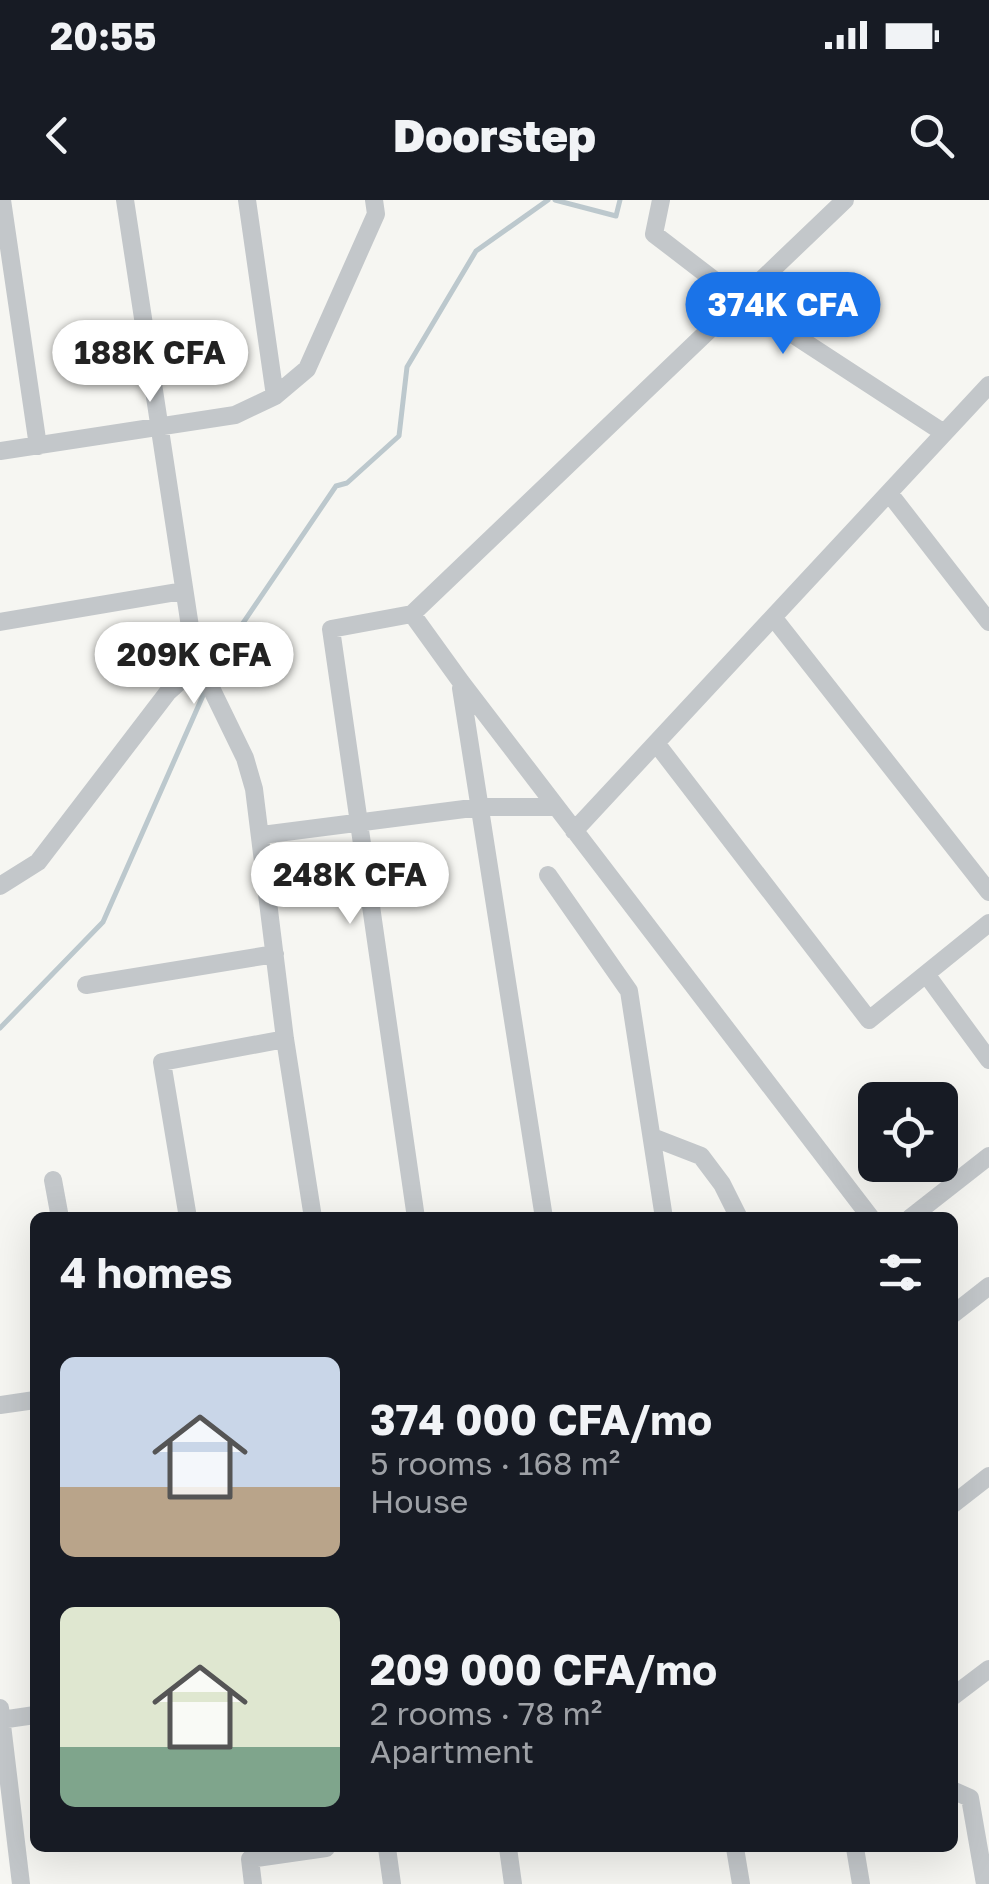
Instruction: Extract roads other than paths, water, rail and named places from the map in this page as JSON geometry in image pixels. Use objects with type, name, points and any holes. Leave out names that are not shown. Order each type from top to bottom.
[{"type":"street","points":[[2,200],[7,284],[38,446]]},
{"type":"street","points":[[125,200],[183,591],[201,669],[249,773],[262,835],[285,1038],[312,1212]]},
{"type":"street","points":[[247,200],[275,396]]},
{"type":"street","points":[[0,451],[236,415],[275,396],[307,369],[376,214],[374,200]]},
{"type":"street","points":[[662,200],[654,234],[740,300],[944,434]]},
{"type":"street","points":[[415,1212],[331,629],[412,614],[845,200]]},
{"type":"street","points":[[574,831],[989,385]]},
{"type":"street","points":[[889,493],[989,622]]},
{"type":"street","points":[[0,622],[183,591]]},
{"type":"street","points":[[412,614],[866,1212]]},
{"type":"street","points":[[773,617],[989,892]]},
{"type":"street","points":[[0,886],[38,862],[168,692],[201,669]]},
{"type":"street","points":[[460,682],[543,1212]]},
{"type":"street","points":[[656,743],[869,1020],[989,923]]},
{"type":"street","points":[[262,835],[480,807],[556,807]]},
{"type":"street","points":[[548,875],[629,991],[663,1212]]},
{"type":"street","points":[[86,985],[275,954]]},
{"type":"street","points":[[926,974],[989,1060]]},
{"type":"street","points":[[187,1212],[162,1062],[285,1038]]},
{"type":"street","points":[[652,1137],[701,1156],[736,1212]]},
{"type":"street","points":[[918,1212],[989,1156]]},
{"type":"street","points":[[53,1180],[59,1212]]},
{"type":"street","points":[[958,1310],[989,1286]]},
{"type":"street","points":[[0,1405],[30,1401]]},
{"type":"street","points":[[958,1500],[989,1476]]},
{"type":"street","points":[[958,1693],[989,1669]]},
{"type":"street","points":[[21,1884],[1,1716],[30,1714]]},
{"type":"street","points":[[980,1797],[985,1884]]},
{"type":"street","points":[[253,1884],[250,1859],[298,1852]]},
{"type":"street","points":[[388,1852],[392,1884]]},
{"type":"street","points":[[509,1852],[514,1884]]},
{"type":"street","points":[[736,1852],[741,1884]]},
{"type":"street","points":[[857,1852],[861,1884]]},
{"type":"waterway","points":[[212,677],[222,654],[336,486],[347,483],[399,436],[407,367],[476,251],[548,200]]},
{"type":"waterway","points":[[555,200],[616,216],[620,200]]},
{"type":"waterway","points":[[0,1028],[103,922],[205,691]]}]
